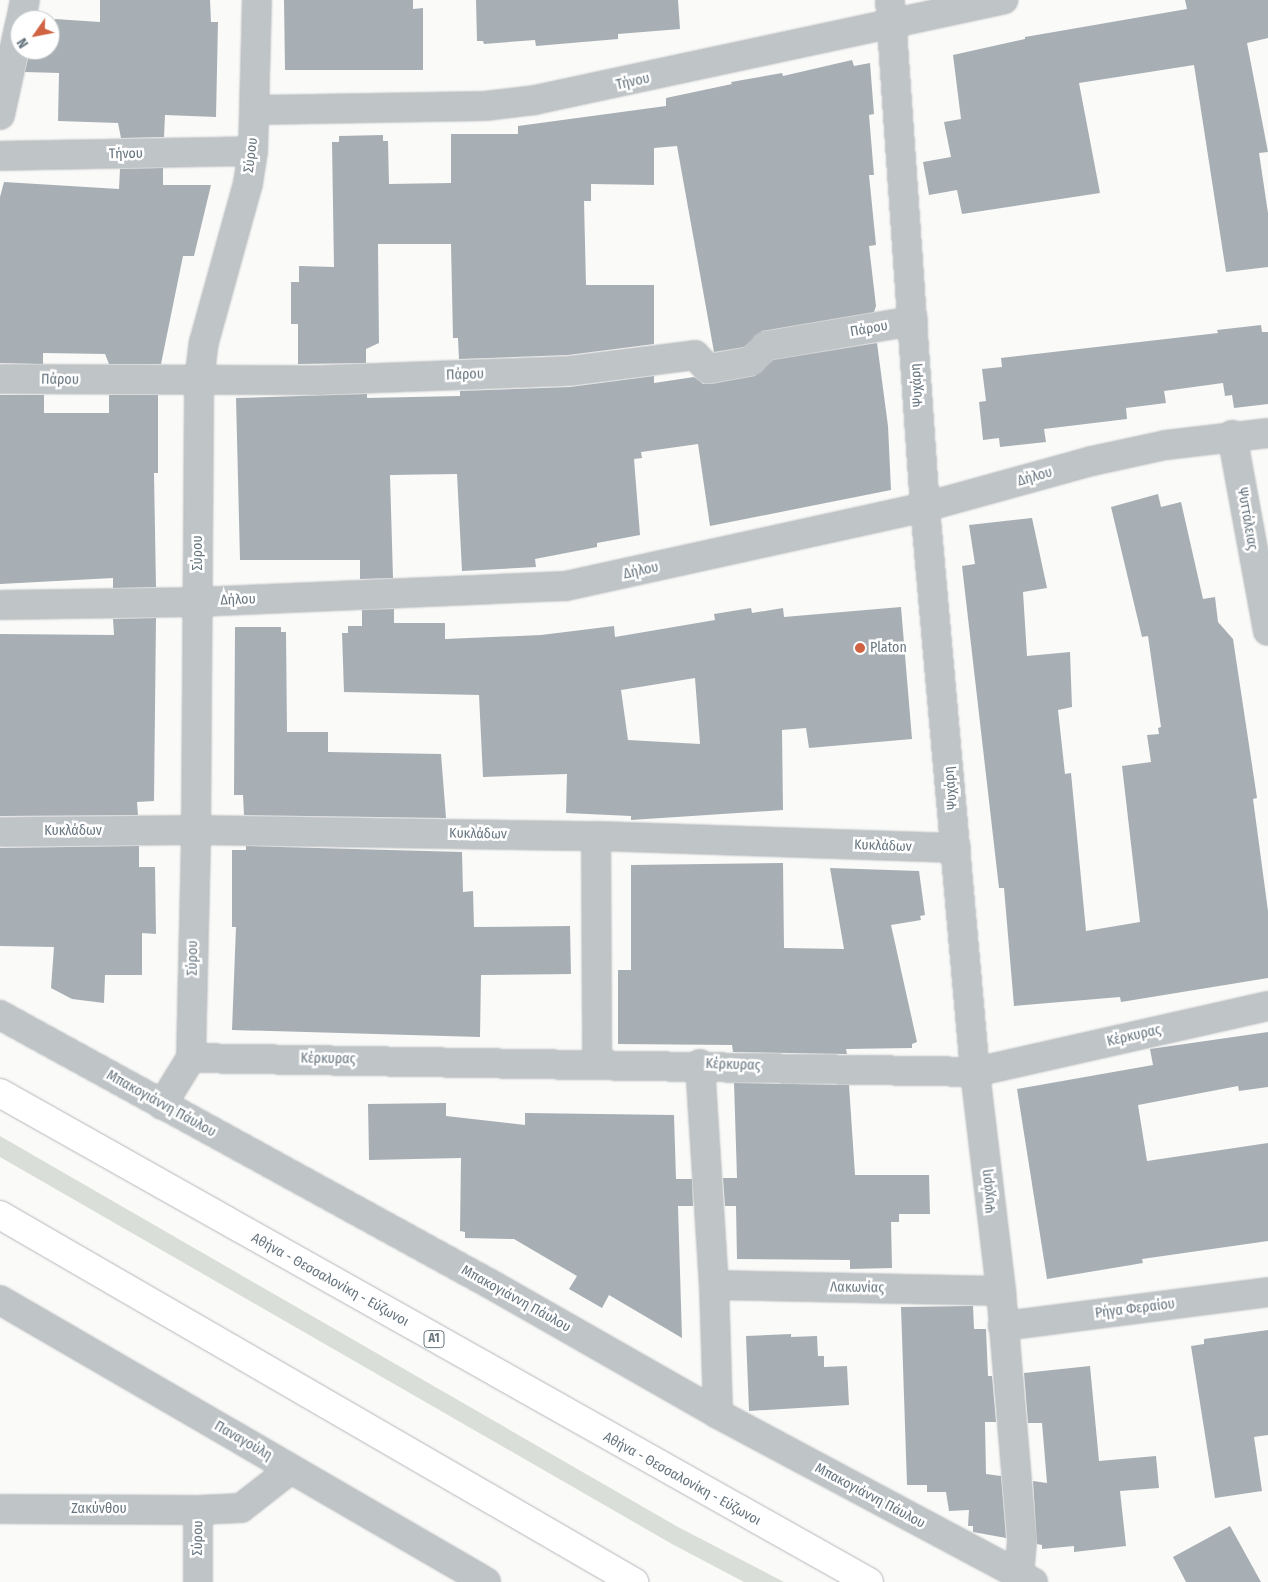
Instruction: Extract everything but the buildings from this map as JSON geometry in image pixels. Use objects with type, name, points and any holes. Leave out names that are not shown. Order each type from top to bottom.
[{"type":"highway","name":"Αθήνα - Θεσσαλονίκη - Εύζωνοι","points":[[0,1093],[869,1582]]},
{"type":"highway","points":[[0,1215],[634,1582]]},
{"type":"street","name":"Σύρου","points":[[191,1058],[196,830],[199,381],[204,342],[248,183],[256,110],[257,0]]},
{"type":"street","name":"Τήνου","points":[[256,110],[485,106],[535,100],[890,12],[1003,0]]},
{"type":"street","name":"Ψυχάρη","points":[[890,12],[926,507],[975,1072],[1000,1291],[1026,1579]]},
{"type":"street","points":[[0,116],[5,67],[10,52]]},
{"type":"street","name":"Τήνου","points":[[0,156],[252,151]]},
{"type":"street","name":"Πάρου","points":[[0,379],[323,380],[569,370],[695,355],[708,368],[752,361],[765,346],[912,321]]},
{"type":"street","name":"Δήλου","points":[[0,605],[197,602],[566,586],[926,507],[1092,461],[1232,435],[1268,433]]},
{"type":"street","name":"Ψυττάλειας","points":[[1232,435],[1268,631]]},
{"type":"street","name":"Κυκλάδων","points":[[0,832],[196,830],[596,836],[956,848]]},
{"type":"street","points":[[596,836],[596,1063]]},
{"type":"street","name":"Κέρκυρας","points":[[191,1058],[700,1064],[975,1072],[1268,1006]]},
{"type":"street","name":"Μπακογιάννη Πάυλου","points":[[0,1015],[494,1286],[718,1414],[1026,1579]]},
{"type":"street","points":[[162,1105],[191,1058]]},
{"type":"street","points":[[700,1064],[714,1285],[718,1414]]},
{"type":"street","name":"Λακωνίας","points":[[714,1285],[1000,1291]]},
{"type":"street","name":"Ρήγα Φεραίου","points":[[1002,1326],[1268,1292]]},
{"type":"street","name":"Παναγούλη","points":[[0,1300],[486,1582]]},
{"type":"street","name":"Σύρου","points":[[198,1582],[198,1510],[241,1508],[291,1469]]},
{"type":"street","name":"Ζακύνθου","points":[[0,1508],[198,1510]]},
{"type":"shaded area","points":[[0,1136],[678,1527],[784,1582],[744,1582],[672,1544],[0,1157]]},
{"type":"place","name":"Platon","points":[[860,648]]}]
